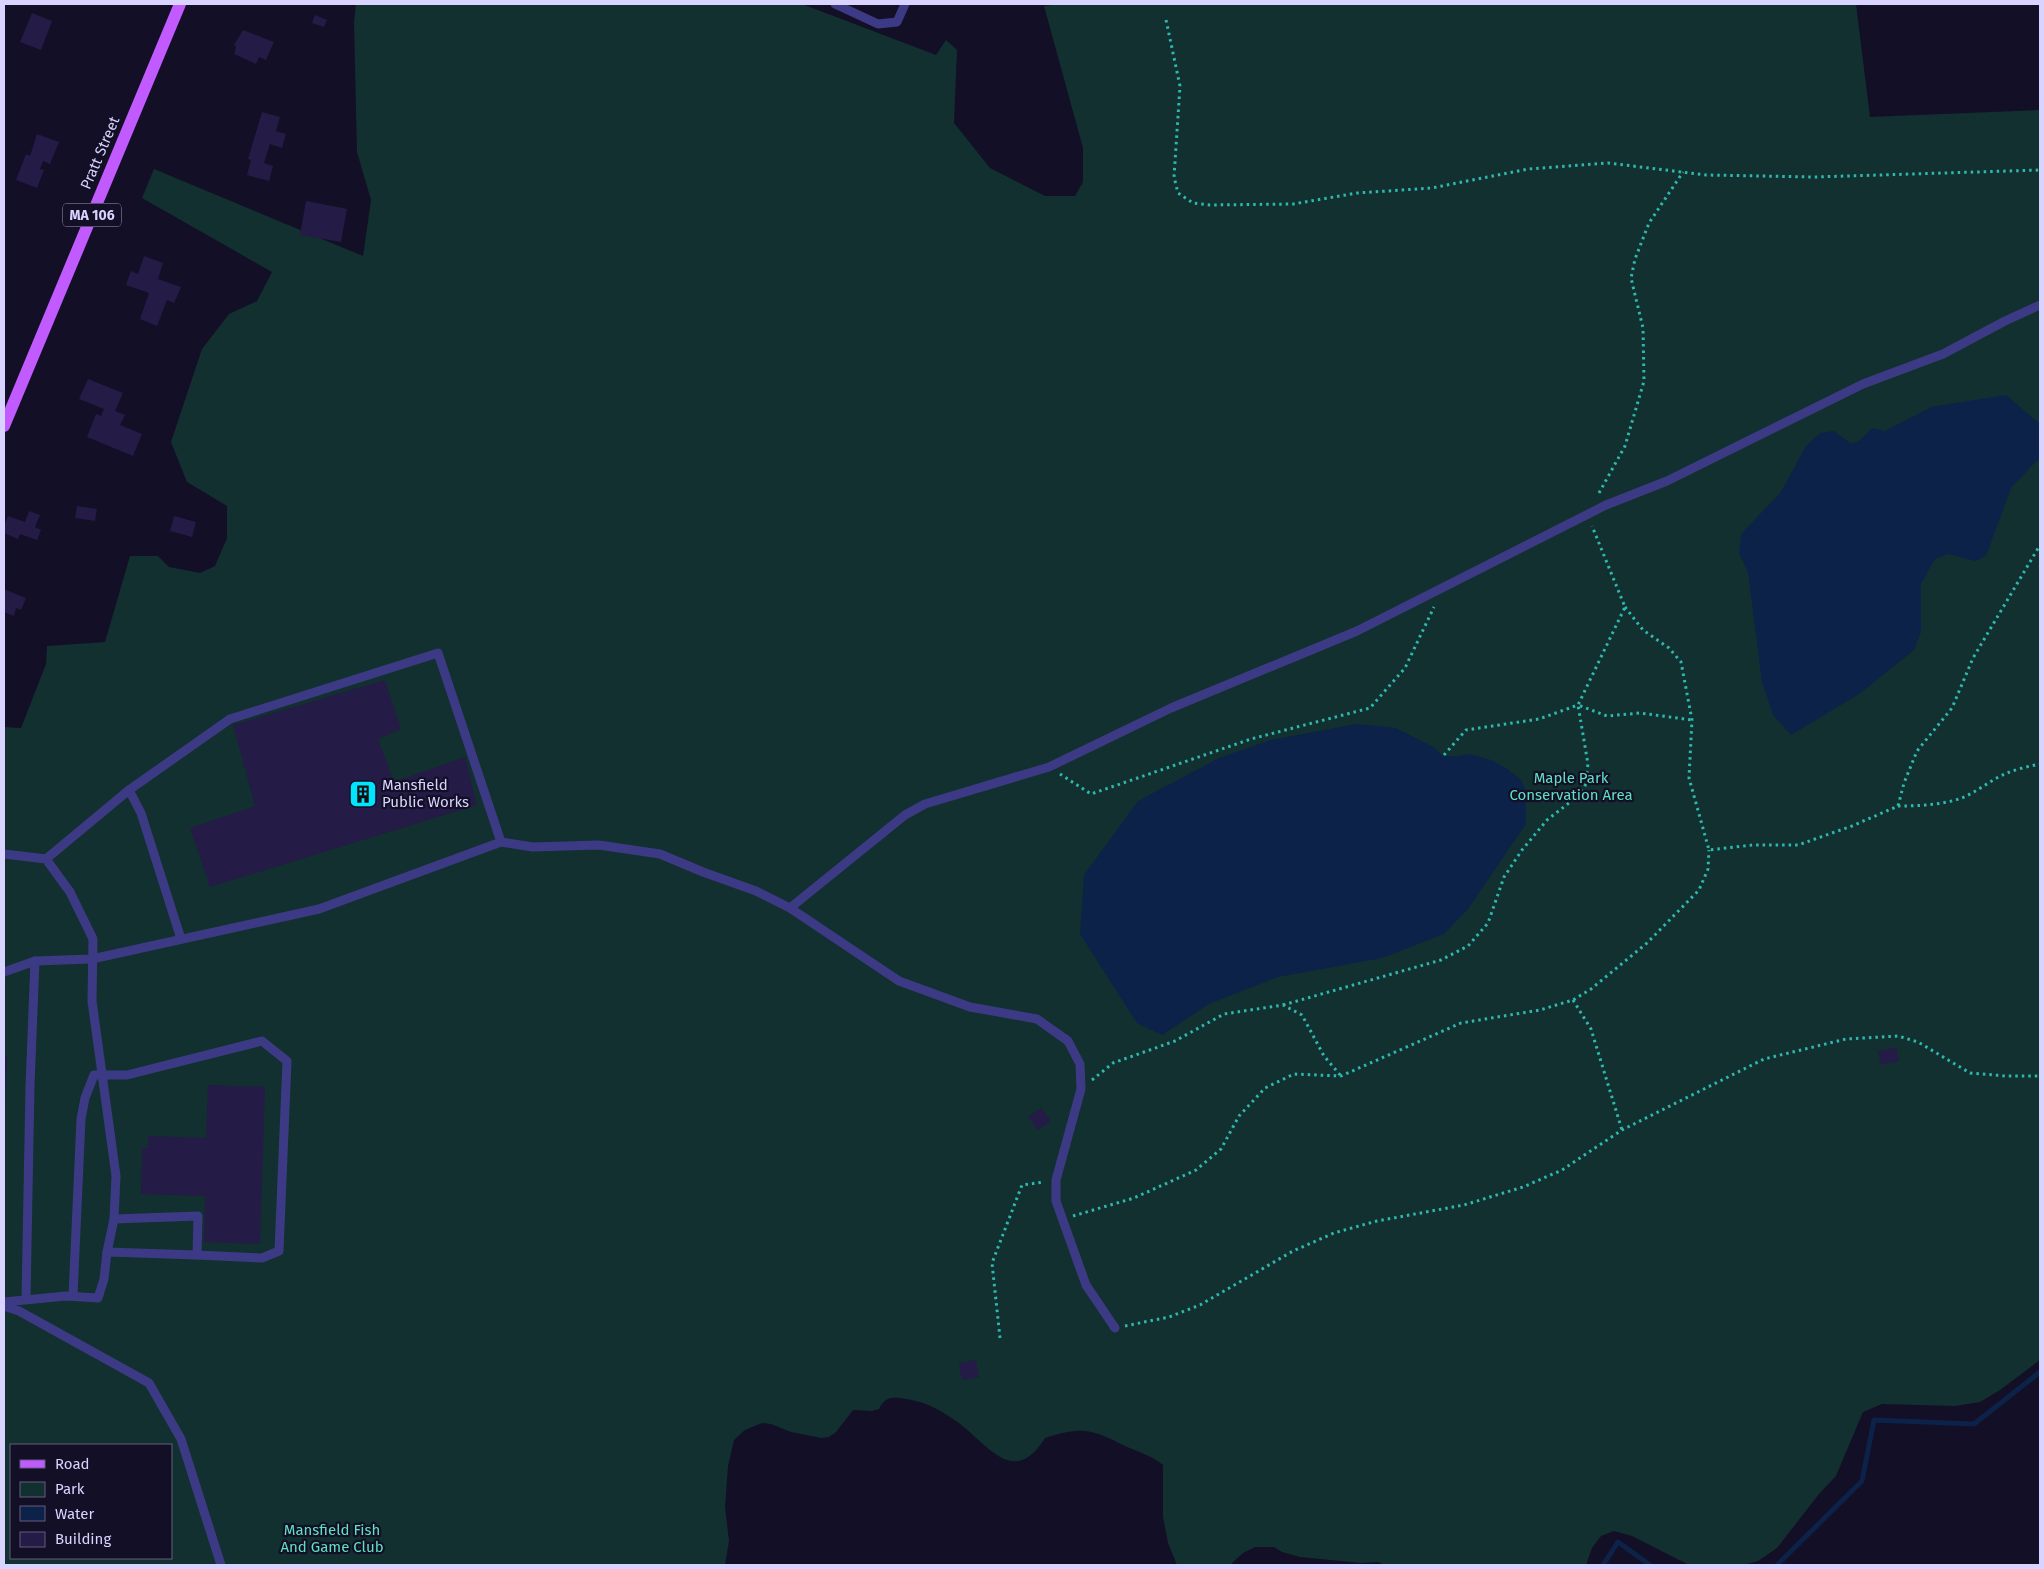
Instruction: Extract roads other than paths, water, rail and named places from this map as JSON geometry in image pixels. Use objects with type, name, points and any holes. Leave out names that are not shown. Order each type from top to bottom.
[{"type":"main road","name":"Pratt Street","points":[[4,426],[180,4]]},
{"type":"lane","points":[[835,4],[845,6],[878,24],[897,22],[905,4]]},
{"type":"lane","points":[[790,908],[905,815],[925,804],[1049,767],[1172,708],[1357,631],[1587,515],[1667,481],[1863,384],[1943,354],[2040,305]]},
{"type":"lane","points":[[4,854],[46,859],[128,790],[230,719],[438,653],[501,842]]},
{"type":"lane","points":[[128,790],[141,812],[181,939]]},
{"type":"lane","points":[[4,972],[34,961],[92,959],[319,909],[501,842],[532,847],[598,845],[660,854],[756,891],[790,908],[899,981],[970,1007],[1036,1020],[1068,1041],[1080,1064],[1081,1089],[1056,1180],[1056,1201],[1086,1285],[1115,1328]]},
{"type":"lane","points":[[4,1304],[73,1296],[98,1298],[104,1279],[114,1219],[116,1176],[92,1001],[93,939],[70,892],[46,859]]},
{"type":"lane","points":[[26,1300],[34,961]]},
{"type":"lane","points":[[73,1296],[81,1119],[85,1098],[94,1075],[127,1075],[262,1040],[287,1061],[280,1251],[262,1258],[107,1252]]},
{"type":"lane","points":[[114,1219],[198,1216],[197,1256]]},
{"type":"lane","points":[[4,1304],[149,1383],[181,1439],[221,1565]]},
{"type":"water","points":[[2006,395],[2040,424],[2040,457],[2011,488],[1986,556],[1975,561],[1948,554],[1935,559],[1921,584],[1921,632],[1914,650],[1859,694],[1791,735],[1773,715],[1762,682],[1748,572],[1739,554],[1741,534],[1781,492],[1806,446],[1820,433],[1834,431],[1850,443],[1858,442],[1872,428],[1885,431],[1931,407]]},
{"type":"water","points":[[1357,724],[1396,728],[1435,748],[1443,756],[1470,754],[1491,760],[1506,768],[1521,780],[1526,790],[1526,824],[1468,909],[1444,934],[1382,958],[1278,977],[1209,1004],[1162,1035],[1137,1023],[1080,934],[1084,875],[1138,801],[1219,758],[1271,740]]},
{"type":"waterway","points":[[1777,1565],[1862,1481],[1874,1420],[1974,1424],[2040,1372]]},
{"type":"waterway","points":[[1603,1565],[1618,1542],[1650,1565]]},
{"type":"place","name":"Mansfield Public Works","points":[[363,794]]},
{"type":"park label","name":"Maple Park Conservation Area","points":[[1571,786]]},
{"type":"park label","name":"Mansfield Fish And Game Club","points":[[332,1538]]}]
